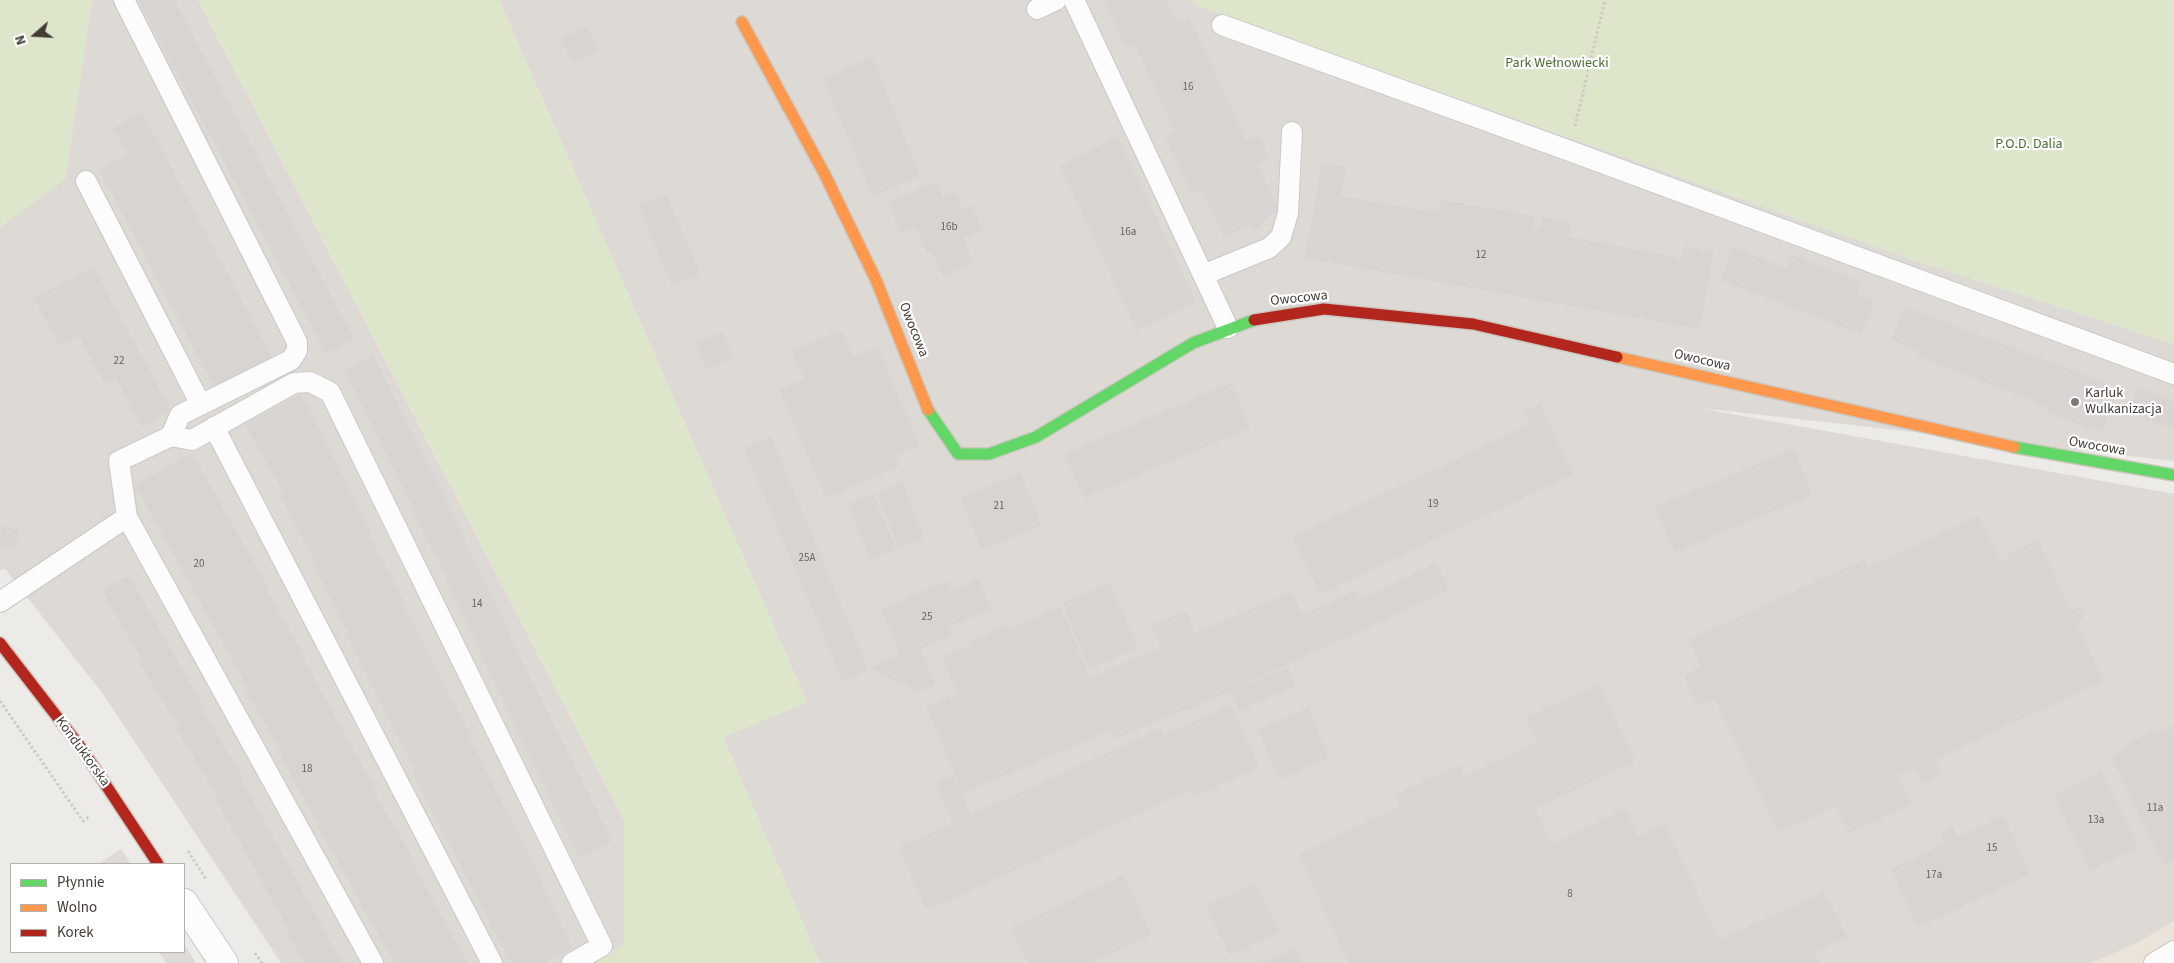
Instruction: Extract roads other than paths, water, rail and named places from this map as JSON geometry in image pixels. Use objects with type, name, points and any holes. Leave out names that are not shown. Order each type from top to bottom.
[{"type":"street","name":"Owocowa","points":[[742,22],[824,173],[876,280],[930,414],[958,454],[989,454],[1036,438],[1192,343],[1228,328],[1256,319],[1324,309],[1472,324],[1988,443],[2174,475]]},
{"type":"street","name":"Konduktorska","points":[[0,643],[82,750],[157,863]]},
{"type":"street","points":[[185,904],[224,963]]},
{"type":"lane","points":[[124,0],[297,342],[297,350],[291,360],[180,415],[171,436]]},
{"type":"lane","points":[[1037,9],[1056,0]]},
{"type":"lane","points":[[1074,0],[1228,328]]},
{"type":"lane","points":[[1222,25],[2174,374]]},
{"type":"lane","points":[[1203,275],[1269,248],[1281,236],[1288,213],[1292,132]]},
{"type":"lane","points":[[86,181],[200,405]]},
{"type":"lane","points":[[373,963],[126,517],[119,461],[171,436],[192,440],[294,383],[310,382],[330,392],[602,946],[572,963]]},
{"type":"lane","points":[[214,427],[492,963]]},
{"type":"lane","points":[[0,602],[126,517]]},
{"type":"lane","points":[[2154,963],[2174,951]]},
{"type":"place","name":"Karluk Wulkanizacja","points":[[2075,402]]},
{"type":"park label","name":"Park Wełnowiecki","points":[[1557,64]]},
{"type":"park label","name":"P.O.D. Dalia","points":[[2029,145]]}]
